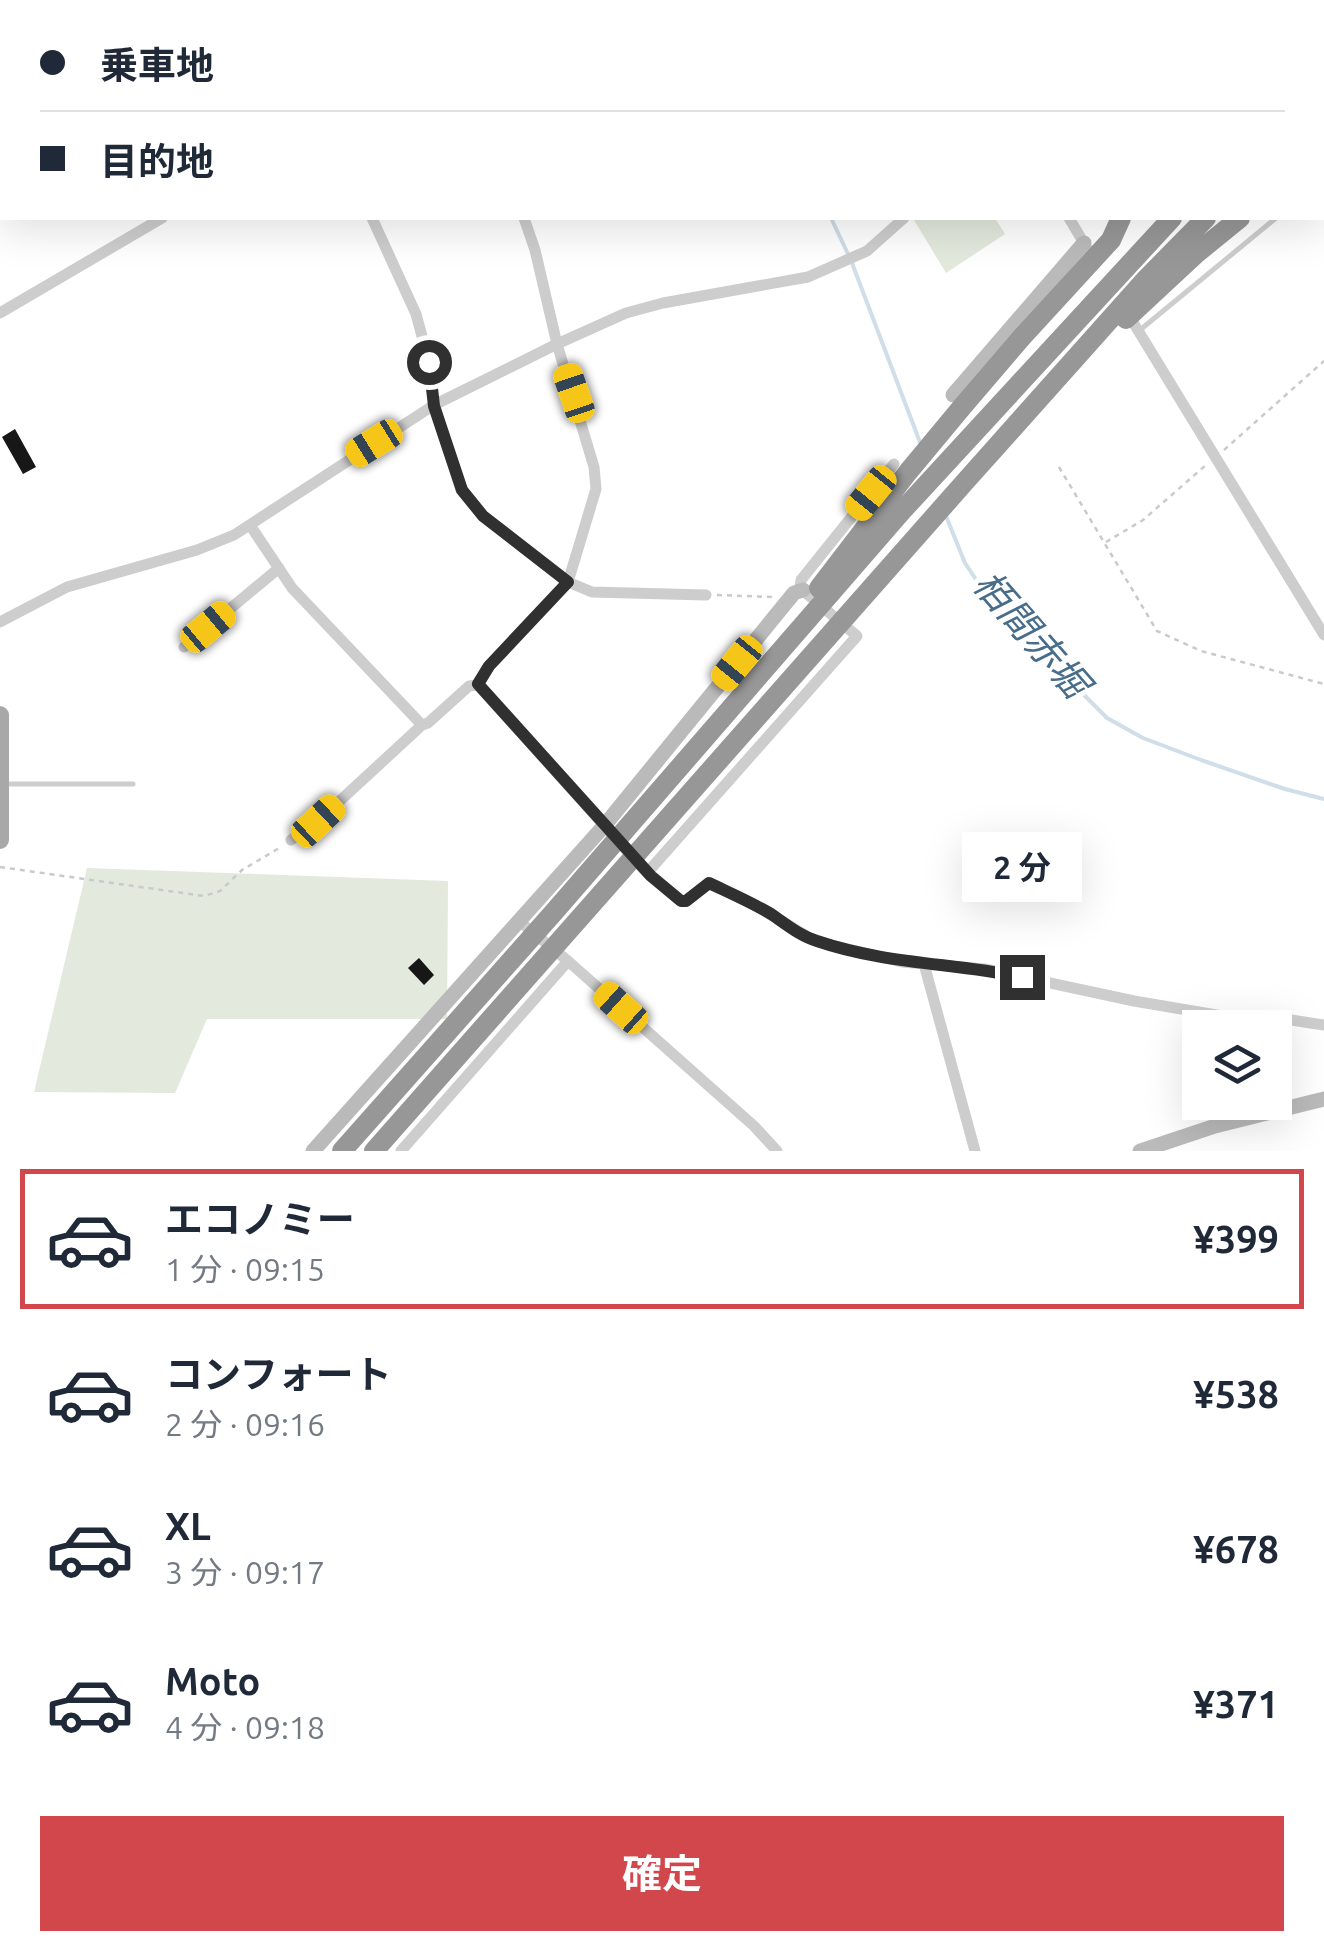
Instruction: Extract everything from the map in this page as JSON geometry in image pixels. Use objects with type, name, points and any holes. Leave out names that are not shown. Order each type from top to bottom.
[{"type":"highway","points":[[741,695],[908,472],[1110,240],[1120,220]]},
{"type":"highway","points":[[342,1151],[902,511],[1170,220]]},
{"type":"highway","points":[[374,1151],[963,484],[1146,279],[1204,220]]},
{"type":"highway","points":[[963,484],[1113,331],[1238,220]]},
{"type":"main road","points":[[0,715],[0,840]]},
{"type":"street","points":[[0,313],[159,220]]},
{"type":"street","points":[[373,220],[420,324],[434,406],[462,490],[483,516],[568,582],[592,592],[706,595]]},
{"type":"street","points":[[291,840],[318,821],[422,725],[469,686],[478,684],[489,666],[568,582],[595,495],[596,474],[525,220]]},
{"type":"street","points":[[0,622],[67,587],[197,550],[234,535],[434,406],[626,313],[808,277],[867,251],[902,220]]},
{"type":"street","points":[[953,395],[1086,246],[1069,220]]},
{"type":"street","points":[[1098,266],[1324,635]]},
{"type":"street","points":[[647,872],[857,636],[800,588],[801,580],[894,464]]},
{"type":"street","points":[[250,525],[292,588],[422,725]]},
{"type":"street","points":[[184,647],[279,568]]},
{"type":"street","points":[[314,1151],[604,826],[794,593],[803,590]]},
{"type":"street","points":[[478,684],[647,872],[681,901],[709,883],[815,941],[902,962],[984,969],[1228,1017],[1278,1018],[1324,1025]]},
{"type":"street","points":[[519,920],[754,1126],[777,1151]]},
{"type":"street","points":[[401,1151],[568,960]]},
{"type":"street","points":[[924,964],[975,1151]]},
{"type":"street","points":[[1140,1151],[1215,1126],[1324,1099]]},
{"type":"lane","points":[[1138,332],[1274,220]]},
{"type":"lane","points":[[0,784],[133,784]]},
{"type":"path","points":[[1059,467],[1158,630],[1201,651],[1324,684]]},
{"type":"path","points":[[706,595],[771,597],[784,606]]},
{"type":"path","points":[[0,867],[204,896],[220,891],[242,870],[291,840]]},
{"type":"shaded area","points":[[914,220],[996,220],[1005,234],[946,273]]},
{"type":"shaded area","points":[[87,868],[448,881],[447,1019],[207,1019],[175,1093],[34,1092]]},
{"type":"building","points":[[15,429],[36,467],[23,474],[2,437]]},
{"type":"building","points":[[419,958],[434,975],[424,985],[408,968]]},
{"type":"waterway","name":"栢間赤堀","points":[[832,220],[848,254]]},
{"type":"waterway","name":"栢間赤堀","points":[[852,263],[921,445]]},
{"type":"waterway","name":"栢間赤堀","points":[[946,516],[965,563],[977,581],[1021,632],[1107,718],[1143,738],[1201,760],[1324,799]]},
{"type":"route","points":[[429,362],[434,406],[462,490],[483,516],[568,582],[489,666],[478,684],[651,876],[681,901],[709,883],[826,944],[902,962],[984,969],[1022,977]]}]
